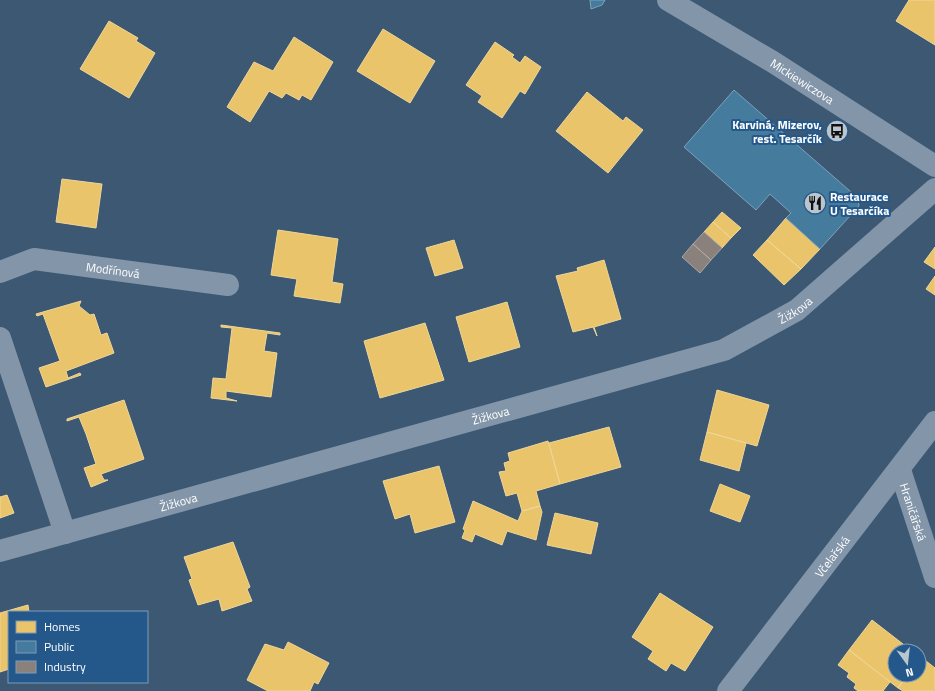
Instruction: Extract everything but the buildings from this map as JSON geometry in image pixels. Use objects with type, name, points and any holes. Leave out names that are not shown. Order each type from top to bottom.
[{"type":"street","name":"Mickiewiczova","points":[[668,0],[773,62],[935,166]]},
{"type":"street","name":"Žižkova","points":[[0,552],[724,350],[797,310],[935,189]]},
{"type":"street","name":"Modřínová","points":[[0,272],[34,259],[228,285]]},
{"type":"street","points":[[0,338],[65,533]]},
{"type":"street","name":"Včelařská","points":[[728,691],[900,470],[935,422]]},
{"type":"street","name":"Hraničářská","points":[[900,470],[935,577]]},
{"type":"place","name":"Karviná, Mizerov, rest. Tesarčík","points":[[837,131]]},
{"type":"place","name":"Restaurace U Tesarčíka","points":[[815,203]]}]
